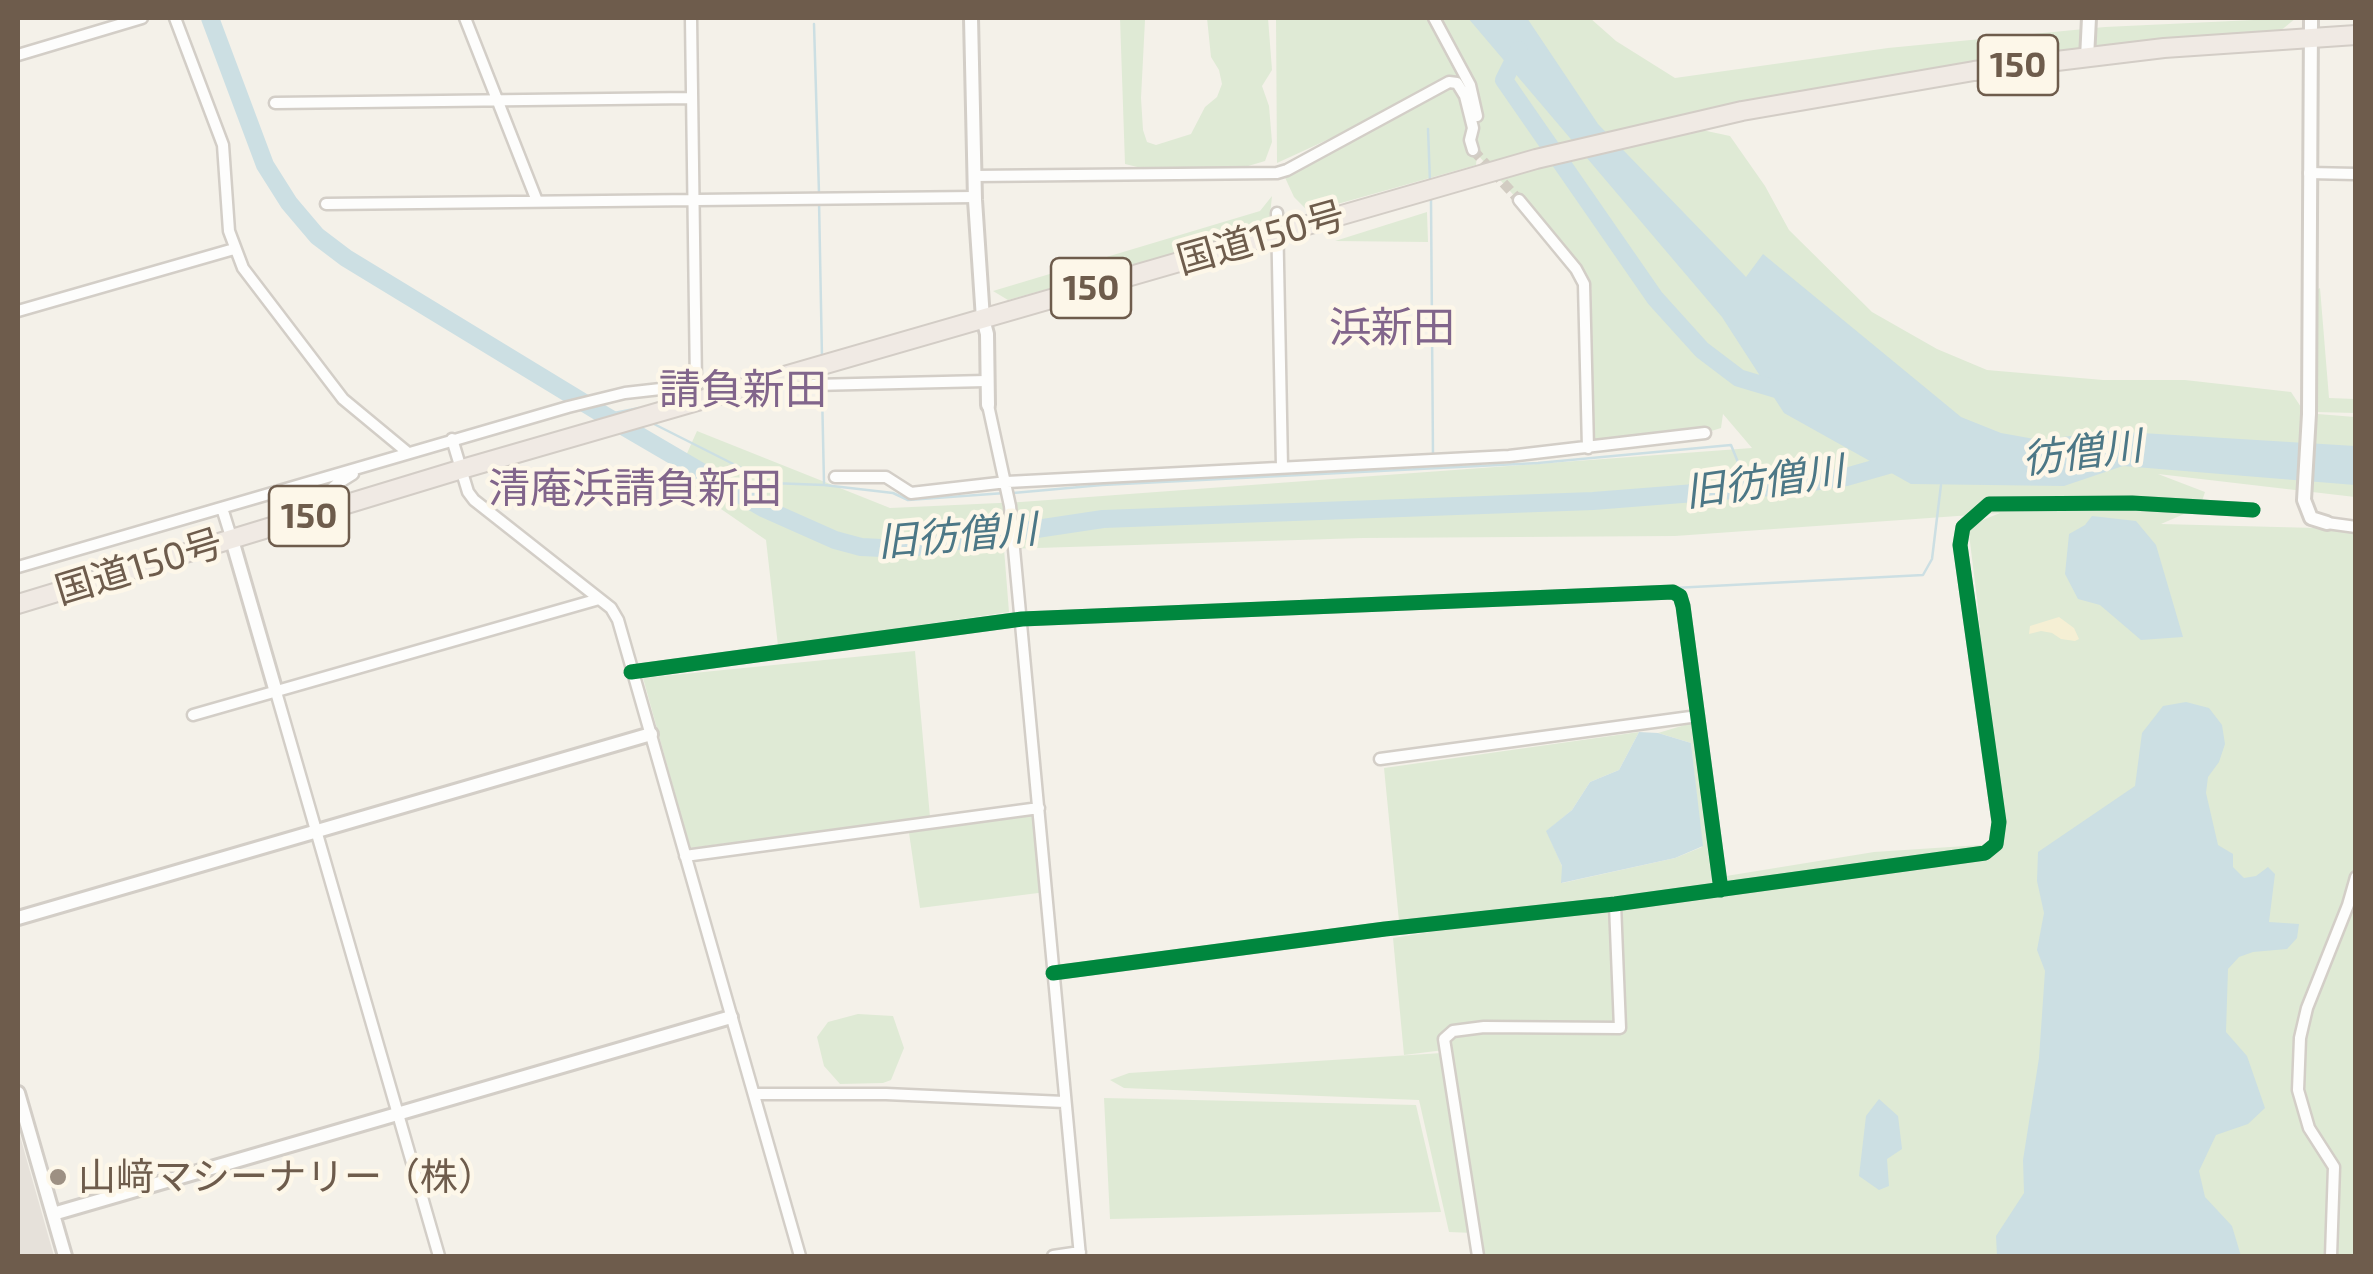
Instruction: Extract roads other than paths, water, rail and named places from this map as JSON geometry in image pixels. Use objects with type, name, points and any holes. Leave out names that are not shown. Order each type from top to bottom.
[{"type":"highway","name":"国道150号","points":[[18,604],[462,469],[1536,160],[1684,124],[1880,86],[2164,48],[2356,35]]},
{"type":"street","points":[[18,54],[142,18]]},
{"type":"street","points":[[175,18],[223,145],[227,215],[234,248],[256,287],[343,400],[407,452]]},
{"type":"street","points":[[465,18],[537,201]]},
{"type":"street","points":[[18,567],[568,406],[696,385],[691,18]]},
{"type":"street","points":[[971,18],[974,176],[987,334],[988,405],[1010,506],[1080,1254],[1052,1256]]},
{"type":"street","points":[[974,176],[1287,170],[1450,82],[1457,83],[1465,96],[1473,128],[1472,145],[1480,130],[1470,84],[1434,18]]},
{"type":"street","points":[[2087,58],[2089,18]]},
{"type":"street","points":[[2312,18],[2306,510],[2316,521],[2356,527]]},
{"type":"street","points":[[275,103],[692,98]]},
{"type":"street","points":[[2309,174],[2356,174]]},
{"type":"street","points":[[326,204],[975,197]]},
{"type":"street","points":[[1519,200],[1576,268],[1584,284],[1588,448]]},
{"type":"street","points":[[1277,213],[1282,466]]},
{"type":"street","points":[[18,311],[234,248]]},
{"type":"street","points":[[814,385],[986,381]]},
{"type":"street","points":[[835,477],[886,477],[911,492],[1007,482],[1509,456],[1704,433]]},
{"type":"street","points":[[452,438],[474,500],[611,608],[618,620],[800,1256]]},
{"type":"street","points":[[295,520],[337,484],[372,464]]},
{"type":"street","points":[[1053,973],[1722,890],[1993,849],[2000,822],[1960,545],[1963,527],[1988,504],[2132,503],[2253,510]]},
{"type":"street","points":[[222,508],[439,1256]]},
{"type":"street","points":[[631,672],[1022,619],[1674,592],[1683,606],[1722,890]]},
{"type":"street","points":[[193,716],[600,599]]},
{"type":"street","points":[[1380,759],[1698,716]]},
{"type":"street","points":[[18,918],[651,734]]},
{"type":"street","points":[[685,856],[1038,808]]},
{"type":"street","points":[[2331,1256],[2334,1167],[2309,1128],[2298,1090],[2300,1038],[2307,1008],[2356,877]]},
{"type":"street","points":[[1478,1256],[1444,1039],[1452,1030],[1484,1027],[1620,1028],[1615,904]]},
{"type":"street","points":[[53,1214],[731,1017]]},
{"type":"street","points":[[18,1092],[65,1256]]},
{"type":"street","points":[[755,1094],[886,1094],[1064,1102]]},
{"type":"water","points":[[1468,18],[1527,18],[1598,124],[1746,277],[1763,254],[1961,417],[2001,433],[2040,440],[2109,431],[2355,446],[2355,485],[2123,466],[2064,486],[1911,484],[1784,413],[1722,317]]},
{"type":"water","points":[[2092,516],[2136,521],[2156,545],[2183,637],[2141,640],[2100,605],[2078,599],[2065,574],[2069,534]]},
{"type":"water","points":[[2186,702],[2209,708],[2222,725],[2225,744],[2208,777],[2206,793],[2218,845],[2233,854],[2233,867],[2244,878],[2256,876],[2268,867],[2275,874],[2269,922],[2299,924],[2297,938],[2287,949],[2253,952],[2239,957],[2228,969],[2226,1032],[2247,1056],[2265,1108],[2248,1124],[2216,1135],[2199,1171],[2205,1197],[2232,1226],[2241,1256],[1997,1256],[1996,1236],[2024,1193],[2023,1160],[2039,1058],[2045,971],[2037,950],[2044,913],[2037,881],[2038,852],[2135,786],[2142,733],[2163,706]]},
{"type":"water","points":[[1639,732],[1691,743],[1703,846],[1675,858],[1561,883],[1562,866],[1546,831],[1572,810],[1590,782],[1619,770]]},
{"type":"water","points":[[1879,1099],[1898,1116],[1902,1149],[1887,1159],[1889,1186],[1879,1190],[1859,1176],[1866,1116]]},
{"type":"waterway","name":"旧彷僧川","points":[[210,18],[265,165],[289,203],[317,236],[346,258],[763,508],[835,540],[861,547],[903,549],[1103,519],[1593,501],[1784,486],[1846,477],[1902,461]]},
{"type":"waterway","points":[[814,24],[819,193]]},
{"type":"waterway","name":"彷僧川","points":[[1519,50],[1504,80],[1655,298],[1702,350],[1739,378],[1789,393]]},
{"type":"waterway","points":[[1428,129],[1430,182]]},
{"type":"waterway","points":[[1431,200],[1433,457]]},
{"type":"waterway","points":[[819,201],[822,358]]},
{"type":"waterway","points":[[822,391],[824,483]]},
{"type":"waterway","points":[[604,415],[639,408]]},
{"type":"waterway","points":[[650,422],[771,483],[893,493],[908,500],[1005,493]]},
{"type":"waterway","points":[[1013,493],[1538,463],[1731,445],[1742,472],[1784,486]]},
{"type":"waterway","points":[[1674,588],[1923,575],[1932,559],[1941,485]]},
{"type":"waterway","points":[[911,639],[1017,625]]},
{"type":"tunnel","points":[[1473,150],[1519,200]]},
{"type":"place","name":"山﨑マシーナリー（株）","points":[[58,1177]]},
{"type":"district","name":"浜新田","points":[[1392,328]]},
{"type":"district","name":"請負新田","points":[[743,390]]},
{"type":"district","name":"清庵浜請負新田","points":[[635,489]]}]
